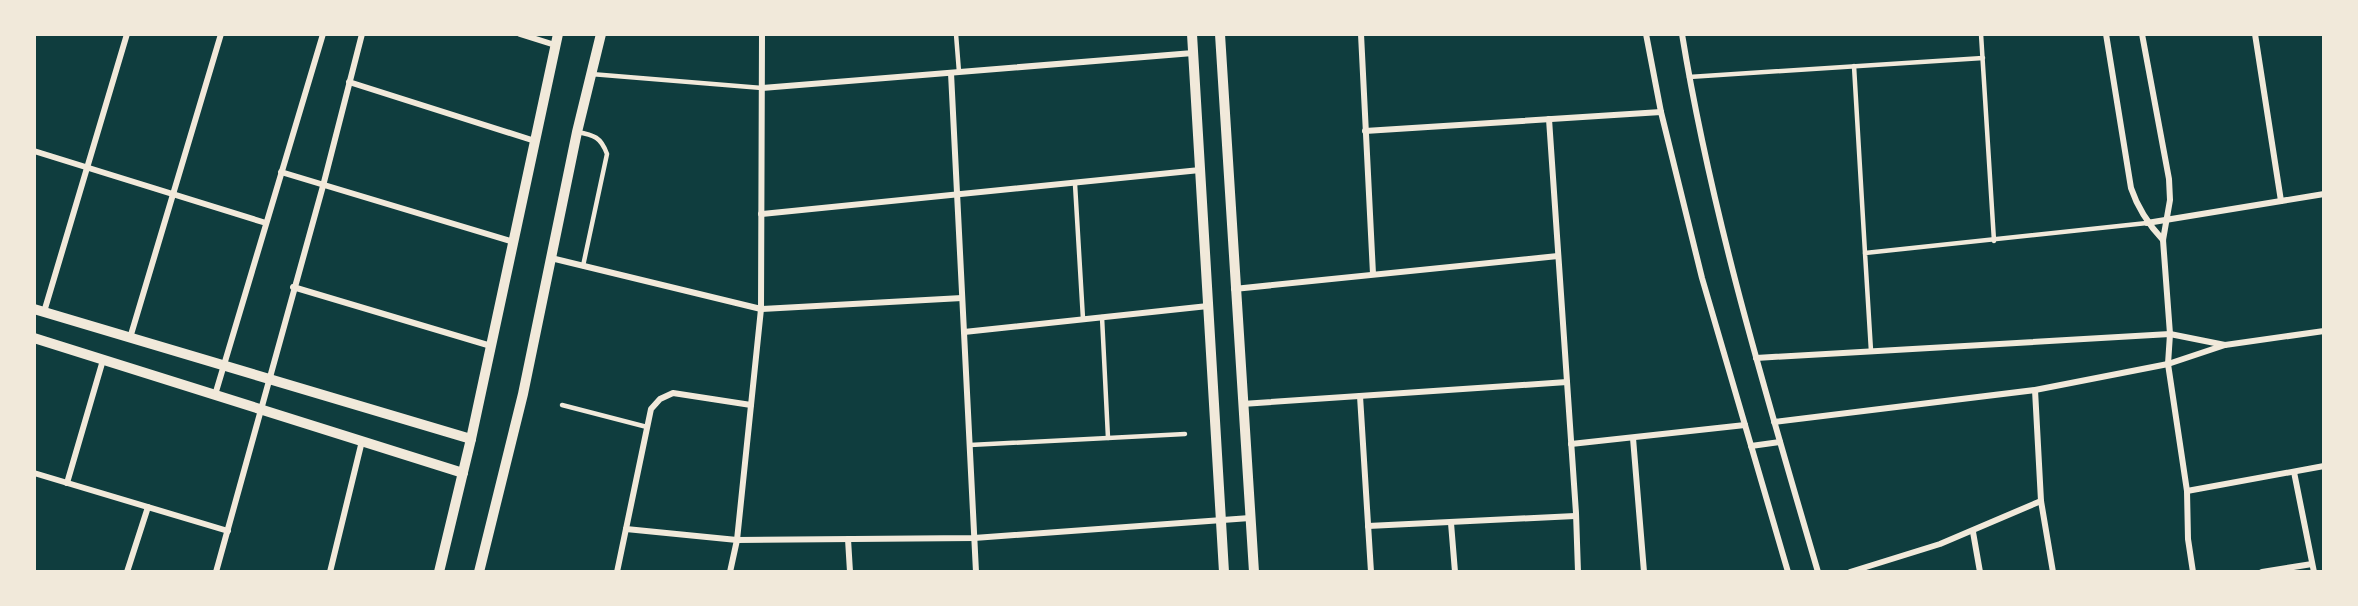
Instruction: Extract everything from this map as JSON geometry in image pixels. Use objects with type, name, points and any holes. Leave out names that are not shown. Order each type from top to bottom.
[{"type":"street","points":[[127,34],[87,168],[39,310],[471,439]]},
{"type":"street","points":[[130,338],[221,34]]},
{"type":"street","points":[[215,395],[322,34]]},
{"type":"street","points":[[216,572],[262,410],[293,287],[323,186],[362,34]]},
{"type":"street","points":[[439,572],[471,439],[556,40],[520,34]]},
{"type":"street","points":[[479,572],[523,394],[577,132],[601,34]]},
{"type":"street","points":[[729,572],[737,540],[760,309],[762,34]]},
{"type":"street","points":[[1192,34],[1224,572]]},
{"type":"street","points":[[1220,34],[1234,289],[1254,572]]},
{"type":"street","points":[[1361,34],[1373,274]]},
{"type":"street","points":[[1646,34],[1660,112],[1702,278],[1788,572]]},
{"type":"street","points":[[1682,34],[1711,184],[1756,358],[1818,572]]},
{"type":"street","points":[[2106,34],[2131,188],[2148,223],[2163,240]]},
{"type":"street","points":[[2142,34],[2169,179],[2167,219],[2163,240],[2170,334],[2168,364],[2187,491],[2188,538],[2193,572]]},
{"type":"street","points":[[2255,34],[2281,201]]},
{"type":"street","points":[[762,88],[1194,53]]},
{"type":"street","points":[[951,73],[976,572]]},
{"type":"street","points":[[349,82],[535,141]]},
{"type":"street","points":[[1365,131],[1660,112]]},
{"type":"street","points":[[1549,119],[1578,572]]},
{"type":"street","points":[[34,151],[266,223]]},
{"type":"street","points":[[762,214],[957,197],[1200,170]]},
{"type":"street","points":[[281,172],[514,242]]},
{"type":"street","points":[[2148,223],[2324,194]]},
{"type":"street","points":[[1234,289],[1558,256]]},
{"type":"street","points":[[551,258],[760,309],[962,298]]},
{"type":"street","points":[[293,287],[491,346]]},
{"type":"street","points":[[964,332],[1208,306]]},
{"type":"street","points":[[1774,422],[2035,390],[2168,364],[2225,345],[2324,331]]},
{"type":"street","points":[[1756,358],[2170,334],[2225,345]]},
{"type":"street","points":[[34,338],[463,472]]},
{"type":"street","points":[[67,483],[103,360]]},
{"type":"street","points":[[1242,404],[1567,382]]},
{"type":"street","points":[[2035,390],[2041,501],[2054,572]]},
{"type":"street","points":[[616,572],[651,409],[660,399],[673,393],[751,405]]},
{"type":"street","points":[[1360,396],[1371,572]]},
{"type":"street","points":[[1571,444],[1745,425]]},
{"type":"street","points":[[1633,438],[1644,572]]},
{"type":"street","points":[[330,572],[362,441]]},
{"type":"street","points":[[1751,446],[1780,442]]},
{"type":"street","points":[[2187,491],[2324,466]]},
{"type":"street","points":[[2294,472],[2314,572]]},
{"type":"street","points":[[34,473],[228,531]]},
{"type":"street","points":[[1850,572],[1973,532],[2041,501]]},
{"type":"street","points":[[127,572],[148,507]]},
{"type":"street","points":[[1368,526],[1575,516]]},
{"type":"street","points":[[626,529],[737,540],[974,538],[1250,518]]},
{"type":"street","points":[[1451,523],[1455,572]]},
{"type":"street","points":[[1973,532],[1980,572]]},
{"type":"street","points":[[848,539],[850,572]]},
{"type":"street","points":[[2262,572],[2312,564]]},
{"type":"lane","points":[[956,34],[959,72]]},
{"type":"lane","points":[[1981,34],[1994,241]]},
{"type":"lane","points":[[1689,77],[1983,58]]},
{"type":"lane","points":[[1854,66],[1871,351]]},
{"type":"lane","points":[[591,74],[762,88]]},
{"type":"lane","points":[[577,132],[594,135],[603,142],[607,154],[583,266]]},
{"type":"lane","points":[[1075,184],[1083,319]]},
{"type":"lane","points":[[1865,253],[2148,223]]},
{"type":"lane","points":[[1102,317],[1108,438]]},
{"type":"lane","points":[[562,405],[647,428]]},
{"type":"lane","points":[[970,445],[1185,434]]}]
